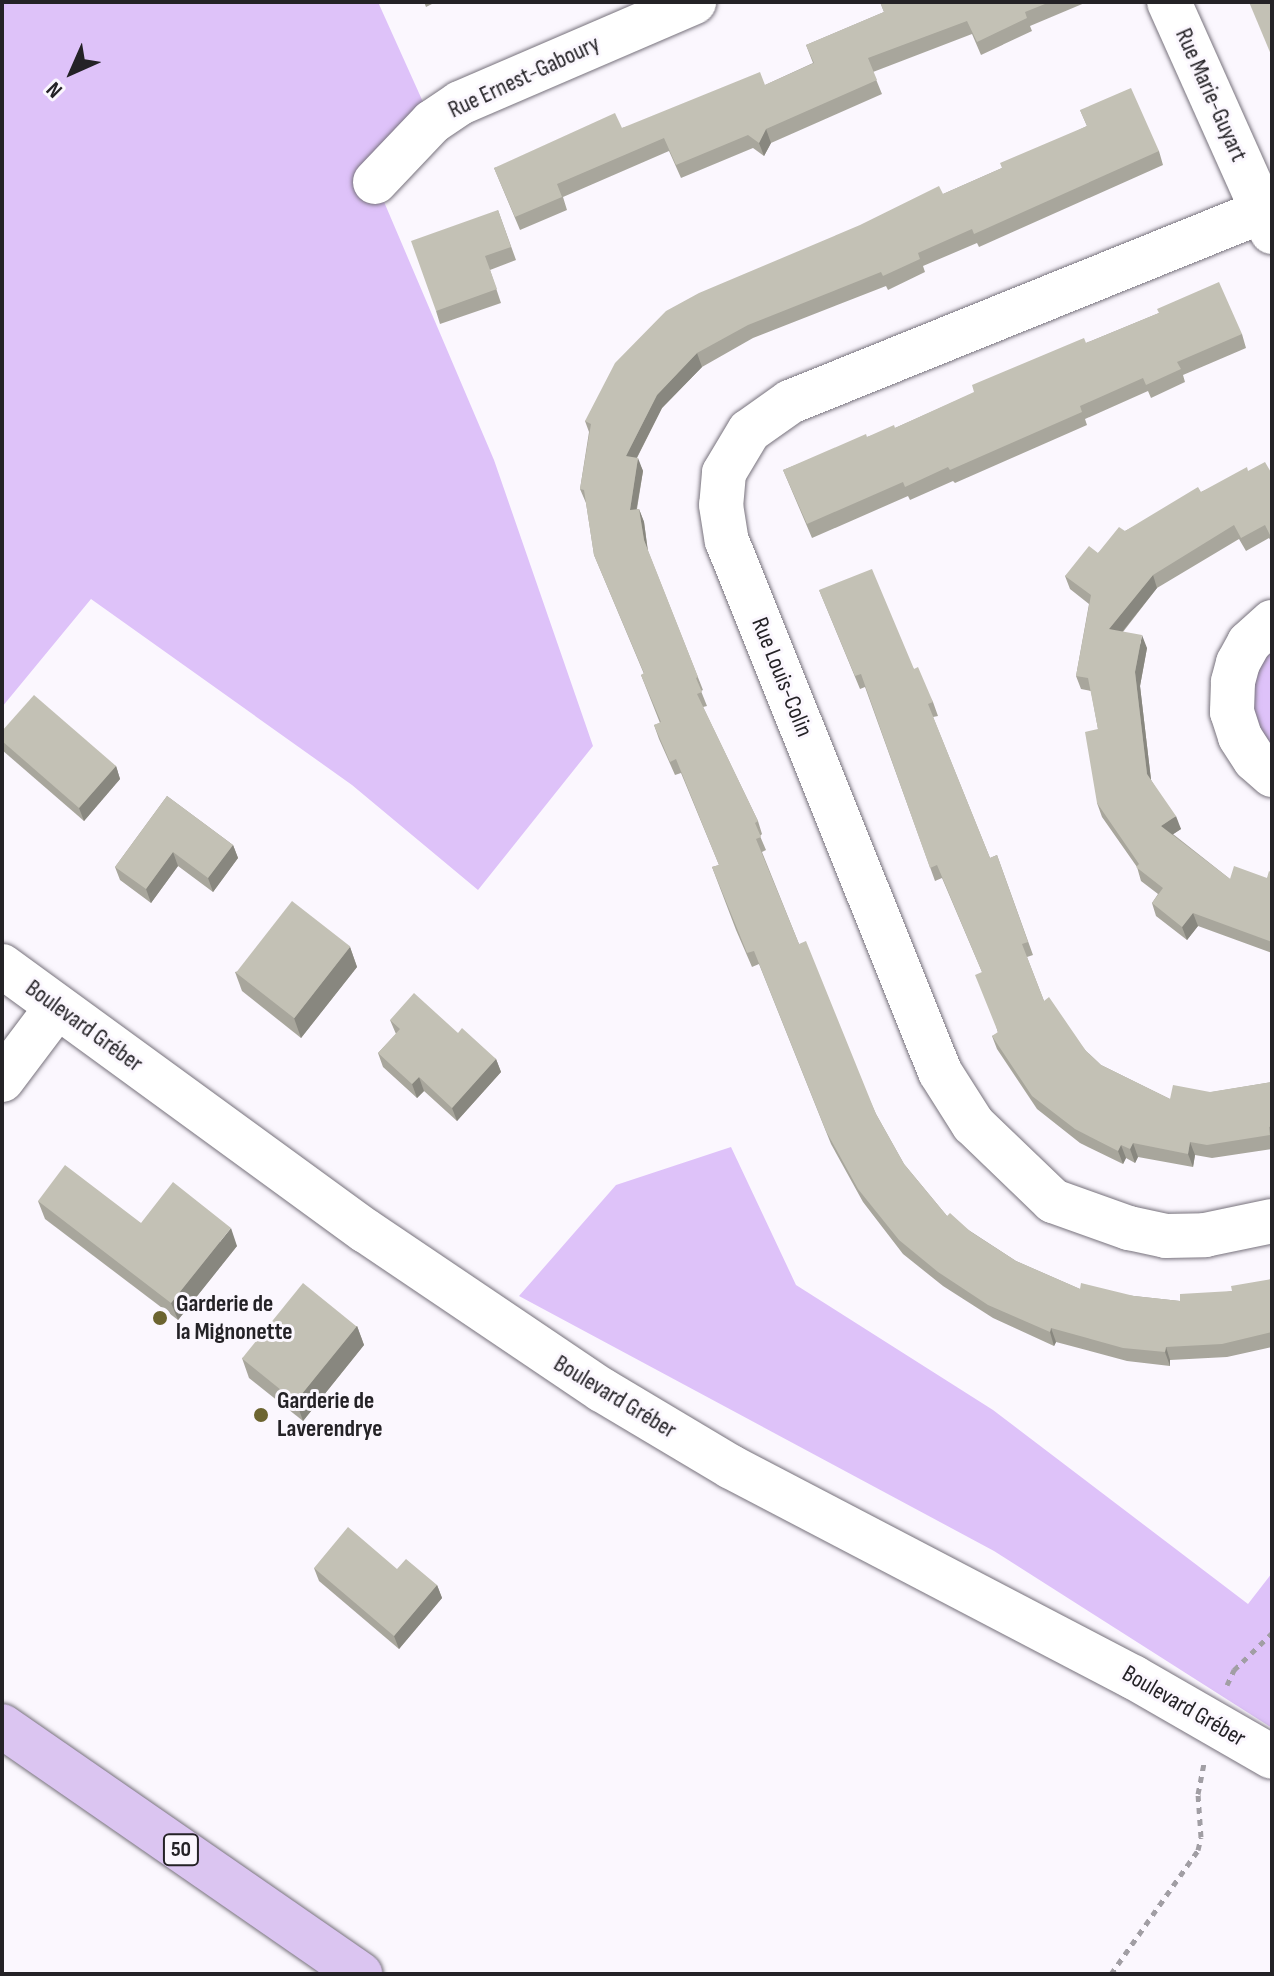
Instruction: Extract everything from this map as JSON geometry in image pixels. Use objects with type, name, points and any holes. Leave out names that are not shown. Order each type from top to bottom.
[{"type":"highway","name":"50","points":[[2,1726],[360,1974]]},
{"type":"street","name":"Rue Ernest-Gaboury","points":[[375,182],[432,122],[460,103],[694,2]]},
{"type":"street","name":"Rue Marie-Guyart","points":[[1169,2],[1268,222]]},
{"type":"street","name":"Rue Louis-Colin","points":[[1268,222],[790,402],[749,431],[724,473],[721,505],[727,541],[940,1072],[973,1124],[1053,1201],[1129,1228],[1166,1236],[1205,1235],[1272,1221]]},
{"type":"street","points":[[1272,622],[1249,643],[1238,663],[1233,682],[1232,712],[1240,737],[1255,760],[1272,775]]},
{"type":"street","name":"Boulevard Gréber","points":[[2,966],[461,1299],[602,1390],[731,1467],[1133,1677],[1272,1757]]},
{"type":"street","points":[[2,1080],[57,1007]]},
{"type":"path","points":[[1224,1700],[1234,1670],[1272,1633]]},
{"type":"path","points":[[1111,1974],[1198,1850],[1201,1837],[1198,1794],[1207,1752]]},
{"type":"shaded area","points":[[2,2],[378,2],[432,122],[376,183],[494,460],[593,746],[478,890],[352,785],[91,599],[2,707]]},
{"type":"shaded area","points":[[1272,622],[1272,775],[1233,682]]},
{"type":"shaded area","points":[[731,1147],[796,1285],[993,1410],[1248,1604],[1272,1573],[1272,1728],[994,1551],[519,1296],[616,1185]]},
{"type":"building","points":[[880,2],[1050,2],[1025,12],[1027,18],[977,42],[967,21],[868,58],[877,80],[766,129],[759,143],[748,135],[676,165],[664,138],[557,184],[562,197],[515,217],[494,168],[615,113],[622,128],[760,72],[765,85],[814,63],[806,45],[884,12]]},
{"type":"building","points":[[1249,2],[1272,2],[1272,57]]},
{"type":"building","points":[[1131,88],[1159,151],[974,234],[972,229],[918,253],[920,259],[883,276],[881,272],[748,325],[697,353],[657,395],[626,456],[638,458],[630,510],[639,509],[644,540],[698,677],[702,692],[697,694],[758,821],[755,823],[761,837],[756,839],[799,944],[806,941],[876,1114],[904,1164],[947,1216],[950,1213],[971,1232],[1016,1261],[1080,1289],[1081,1283],[1134,1296],[1180,1301],[1180,1294],[1232,1291],[1231,1286],[1272,1279],[1272,1332],[1222,1344],[1166,1347],[1165,1352],[1123,1348],[1051,1328],[1050,1332],[988,1305],[938,1272],[899,1240],[858,1189],[826,1131],[754,951],[747,953],[712,867],[719,865],[676,759],[670,762],[654,725],[661,722],[641,675],[644,673],[594,555],[584,490],[580,489],[591,424],[585,421],[615,363],[666,311],[699,293],[860,225],[939,186],[943,194],[1002,168],[1000,163],[1087,126],[1080,110]]},
{"type":"building","points":[[498,210],[511,247],[485,256],[497,289],[436,311],[411,241]]},
{"type":"building","points":[[1219,282],[1242,334],[1177,362],[1181,369],[1146,385],[1143,378],[1080,406],[1082,412],[950,470],[948,467],[905,487],[903,482],[807,524],[783,470],[866,434],[867,437],[894,425],[895,428],[974,392],[972,385],[1084,338],[1086,343],[1159,313],[1157,309]]},
{"type":"building","points":[[1265,462],[1272,474],[1272,534],[1265,525],[1241,538],[1234,525],[1153,575],[1109,629],[1142,635],[1135,672],[1147,774],[1176,816],[1161,826],[1230,879],[1234,866],[1267,878],[1269,871],[1272,873],[1272,942],[1193,913],[1182,927],[1152,903],[1163,888],[1136,867],[1139,864],[1097,803],[1085,732],[1098,729],[1088,678],[1076,676],[1091,595],[1065,576],[1089,546],[1098,553],[1119,527],[1125,531],[1198,487],[1201,492],[1247,467],[1248,471]]},
{"type":"building","points":[[872,569],[914,669],[918,667],[933,702],[928,704],[990,858],[997,855],[1028,942],[1022,944],[1044,1001],[1049,997],[1086,1051],[1101,1065],[1170,1099],[1173,1085],[1210,1092],[1272,1082],[1270,1135],[1207,1145],[1190,1142],[1188,1154],[1133,1143],[1130,1149],[1121,1145],[1118,1151],[1075,1129],[1032,1096],[992,1036],[998,1032],[975,975],[982,972],[937,865],[930,868],[861,674],[855,676],[819,590]]},
{"type":"building","points":[[34,695],[116,766],[79,808],[2,741],[2,731]]},
{"type":"building","points":[[167,796],[233,845],[208,878],[173,852],[146,889],[115,867]]},
{"type":"building","points":[[292,901],[350,947],[294,1018],[236,973]]},
{"type":"building","points":[[414,993],[458,1033],[462,1028],[496,1059],[452,1108],[419,1077],[412,1084],[378,1053],[400,1029],[390,1020]]},
{"type":"building","points":[[65,1165],[141,1223],[173,1182],[231,1228],[171,1303],[38,1201]]},
{"type":"building","points":[[303,1283],[357,1326],[296,1402],[242,1358]]},
{"type":"building","points":[[348,1527],[397,1569],[406,1559],[437,1585],[394,1636],[314,1568]]},
{"type":"place","name":"Garderie de la Mignonette","points":[[160,1318]]},
{"type":"place","name":"Garderie de Laverendrye","points":[[261,1415]]}]
